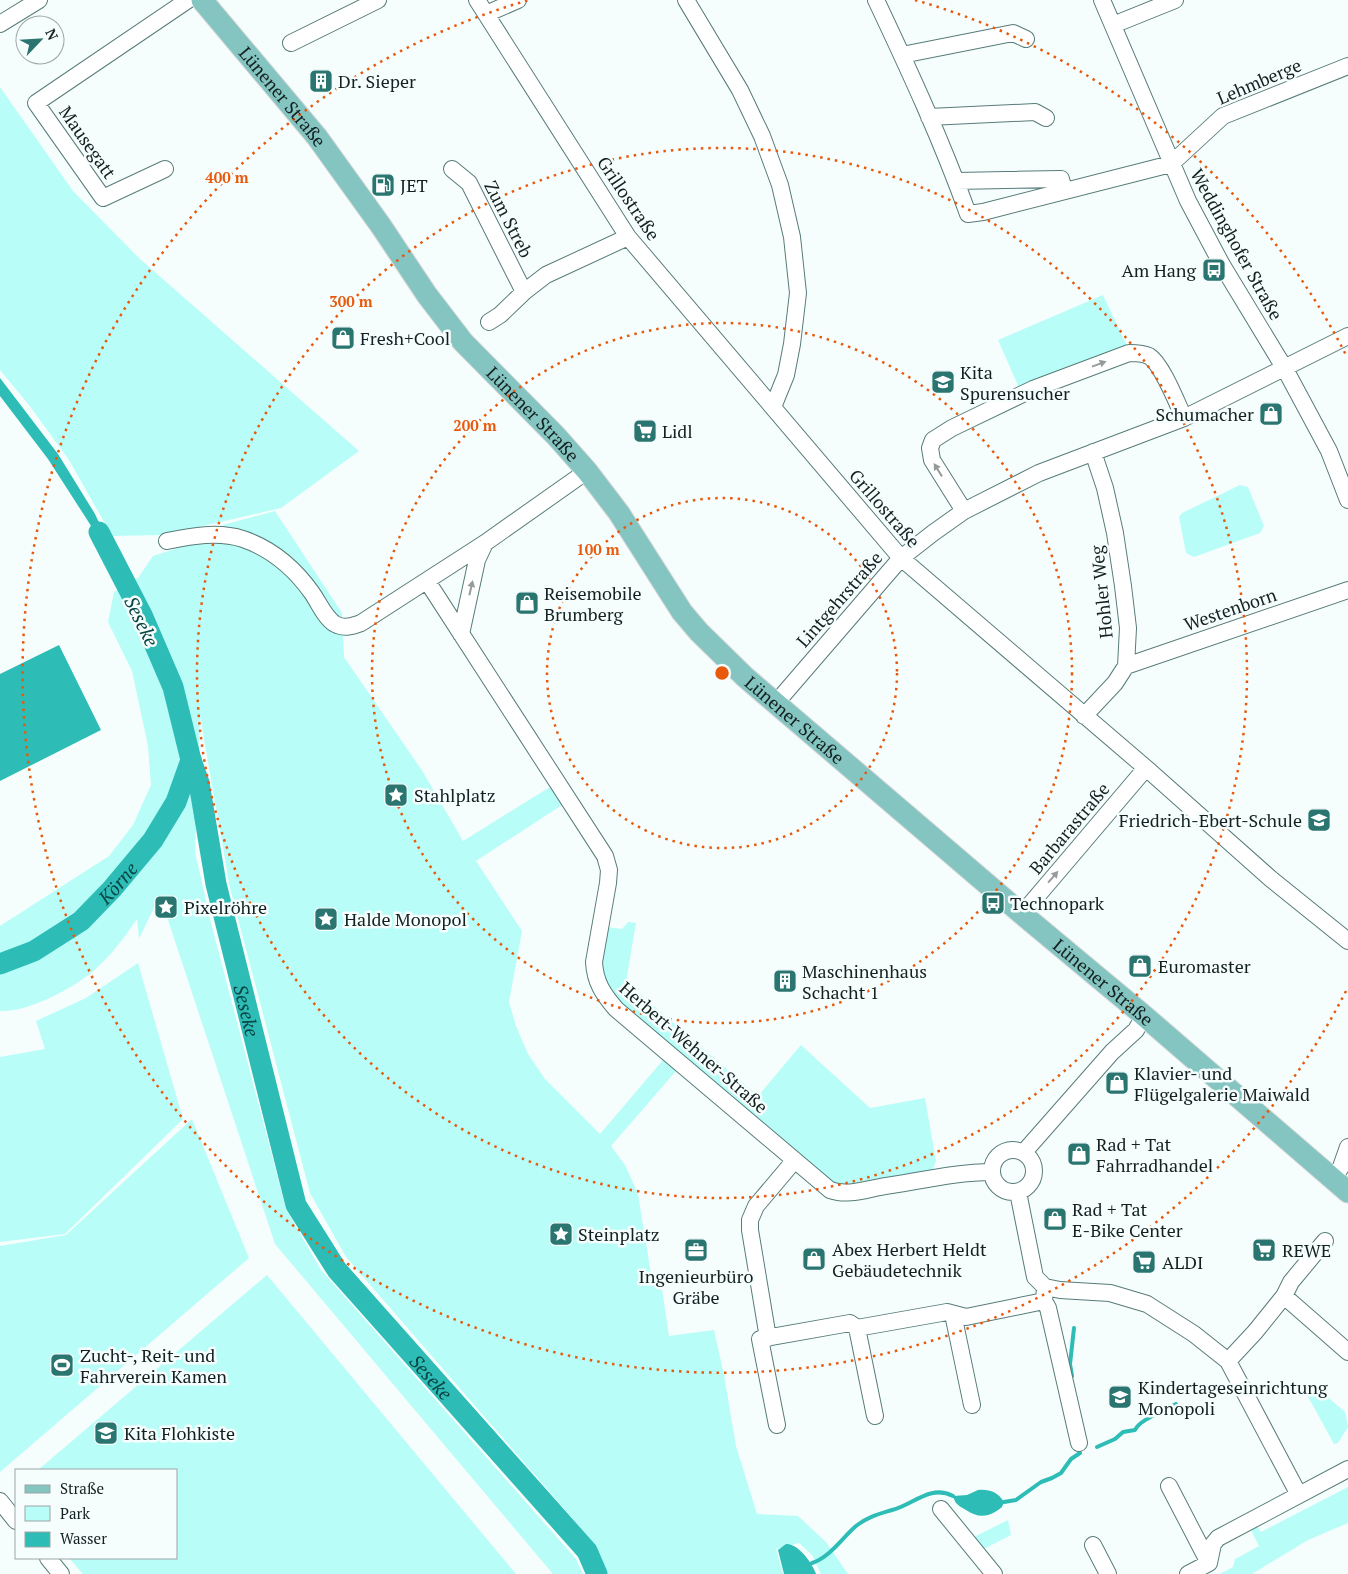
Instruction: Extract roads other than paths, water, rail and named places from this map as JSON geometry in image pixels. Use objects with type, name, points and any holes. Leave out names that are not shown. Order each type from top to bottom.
[{"type":"main road","name":"Lünener Straße","points":[[202,0],[317,137],[371,211],[427,295],[463,342],[556,436],[587,471],[619,513],[682,612],[720,654],[776,704],[1341,1186]]},
{"type":"street","points":[[0,24],[39,0]]},
{"type":"street","name":"Mausegatt","points":[[165,168],[103,198],[36,103],[188,0]]},
{"type":"street","points":[[291,43],[378,0]]},
{"type":"street","name":"Grillostraße","points":[[478,0],[628,237],[901,558],[1271,878],[1348,941]]},
{"type":"street","points":[[486,14],[518,0]]},
{"type":"street","points":[[686,0],[740,90],[762,136],[780,185],[792,237],[798,293],[786,376],[773,407]]},
{"type":"street","points":[[876,0],[929,117],[968,214],[983,212],[1171,164]]},
{"type":"street","name":"Weddinghofer Straße","points":[[1102,0],[1188,201],[1222,265],[1284,369],[1329,451],[1348,500]]},
{"type":"street","points":[[1113,25],[1175,0]]},
{"type":"street","points":[[902,55],[1013,33],[1026,38]]},
{"type":"street","name":"Lehmberge","points":[[1171,164],[1223,116],[1348,66]]},
{"type":"street","points":[[929,117],[1035,112],[1046,118]]},
{"type":"street","name":"Zum Streb","points":[[452,169],[468,183],[524,292]]},
{"type":"street","points":[[956,181],[1061,179],[1064,190]]},
{"type":"street","name":"Zum Streb","points":[[490,322],[546,275],[628,237]]},
{"type":"street","name":"Lintgehrstraße","points":[[776,704],[901,558],[964,511],[1039,473],[1184,418],[1348,336]]},
{"type":"street","points":[[964,511],[932,460],[930,448],[933,440],[952,428],[1032,389],[1137,352],[1150,356],[1160,367],[1184,418]]},
{"type":"street","name":"Hohler Weg","points":[[1093,452],[1105,488],[1123,586],[1128,628],[1126,666]]},
{"type":"street","points":[[167,541],[193,536],[227,536],[244,540],[285,562],[295,572],[334,624],[352,626],[361,623],[485,543],[587,471]]},
{"type":"street","points":[[461,634],[477,560],[485,543]]},
{"type":"street","name":"Herbert-Wehner-Straße","points":[[427,581],[605,856],[609,870],[608,883],[594,962],[596,978],[604,996],[616,1009],[824,1186],[837,1192],[852,1192],[981,1172],[992,1172]]},
{"type":"street","name":"Westenborn","points":[[1126,666],[1348,590]]},
{"type":"street","points":[[1084,716],[1115,684],[1126,666]]},
{"type":"street","name":"Barbarastraße","points":[[1022,914],[1146,768]]},
{"type":"street","points":[[1024,1152],[1112,1052],[1136,1030],[1144,1016]]},
{"type":"street","points":[[1341,1186],[1341,1166],[1348,1147]]},
{"type":"street","points":[[1007,1150],[1024,1152],[1033,1163],[1033,1178],[1025,1189],[1018,1192],[1004,1190],[996,1184],[992,1165],[1000,1154],[1007,1150]]},
{"type":"street","points":[[768,1338],[750,1230],[750,1220],[756,1206],[794,1161]]},
{"type":"street","points":[[1018,1192],[1034,1277],[1044,1294],[1048,1308],[1079,1444]]},
{"type":"street","points":[[1228,1361],[1255,1332],[1284,1296],[1291,1282],[1325,1242]]},
{"type":"street","points":[[857,1328],[947,1312],[966,1317],[1060,1290],[1110,1293],[1147,1304],[1194,1334],[1228,1361],[1299,1495]]},
{"type":"street","points":[[1284,1296],[1348,1352]]},
{"type":"street","points":[[953,1314],[972,1405]]},
{"type":"street","points":[[777,1425],[760,1339],[850,1323],[857,1328],[875,1416]]},
{"type":"street","points":[[1209,1563],[1213,1544],[1218,1538],[1348,1469]]},
{"type":"street","points":[[1169,1486],[1209,1563]]},
{"type":"street","points":[[0,1501],[15,1520]]},
{"type":"street","points":[[942,1509],[994,1574]]},
{"type":"street","points":[[1093,1546],[1108,1574]]},
{"type":"street","points":[[49,1559],[62,1574]]},
{"type":"street","points":[[1188,1574],[1209,1563]]},
{"type":"water","points":[[0,378],[58,454],[95,514],[115,557],[107,562],[95,532],[48,459],[0,396]]},
{"type":"water","points":[[59,645],[101,730],[0,781],[0,674]]},
{"type":"water","points":[[978,1490],[986,1490],[996,1494],[1004,1502],[1002,1507],[989,1515],[975,1515],[958,1504],[953,1496],[967,1495]]},
{"type":"water","points":[[786,1544],[800,1550],[812,1565],[816,1574],[784,1574],[778,1550]]},
{"type":"waterway","name":"Seseke","points":[[99,532],[142,615],[173,687],[191,760],[199,783],[216,884],[296,1205],[337,1270],[587,1551],[597,1574]]},
{"type":"waterway","name":"Körne","points":[[0,964],[34,951],[81,921],[112,889],[153,840],[176,802],[191,760]]},
{"type":"waterway","points":[[1072,1376],[1070,1364],[1074,1328]]},
{"type":"waterway","points":[[1097,1447],[1115,1439],[1123,1432],[1135,1430],[1142,1422],[1176,1404]]},
{"type":"waterway","points":[[1004,1502],[1016,1500],[1041,1482],[1061,1473],[1071,1459],[1080,1453]]},
{"type":"waterway","points":[[812,1563],[836,1547],[856,1526],[869,1518],[929,1494],[937,1492],[953,1496]]},
{"type":"place","name":"Dr. Sieper","points":[[321,81]]},
{"type":"place","name":"JET","points":[[383,185]]},
{"type":"place","name":"Am Hang","points":[[1214,270]]},
{"type":"place","name":"Fresh+Cool","points":[[343,338]]},
{"type":"place","name":"Kita Spurensucher","points":[[943,382]]},
{"type":"place","name":"Schumacher","points":[[1271,414]]},
{"type":"place","name":"Lidl","points":[[645,431]]},
{"type":"place","name":"Reisemobile Brumberg","points":[[527,603]]},
{"type":"place","name":"Stahlplatz","points":[[396,795]]},
{"type":"place","name":"Friedrich-Ebert-Schule","points":[[1319,820]]},
{"type":"place","name":"Technopark","points":[[993,903]]},
{"type":"place","name":"Pixelröhre","points":[[166,907]]},
{"type":"place","name":"Halde Monopol","points":[[326,919]]},
{"type":"place","name":"Euromaster","points":[[1140,966]]},
{"type":"place","name":"Maschinenhaus Schacht 1","points":[[785,981]]},
{"type":"place","name":"Klavier- und Flügelgalerie Maiwald","points":[[1117,1083]]},
{"type":"place","name":"Rad + Tat Fahrradhandel","points":[[1079,1154]]},
{"type":"place","name":"Rad + Tat E-Bike Center","points":[[1055,1219]]},
{"type":"place","name":"Steinplatz","points":[[561,1234]]},
{"type":"place","name":"Ingenieurbüro Gräbe","points":[[696,1250]]},
{"type":"place","name":"REWE","points":[[1264,1250]]},
{"type":"place","name":"Abex Herbert Heldt Gebäudetechnik","points":[[814,1259]]},
{"type":"place","name":"ALDI","points":[[1144,1262]]},
{"type":"place","name":"Zucht-, Reit- und Fahrverein Kamen","points":[[62,1365]]},
{"type":"place","name":"Kindertageseinrichtung Monopoli","points":[[1120,1397]]},
{"type":"place","name":"Kita Flohkiste","points":[[106,1433]]}]
